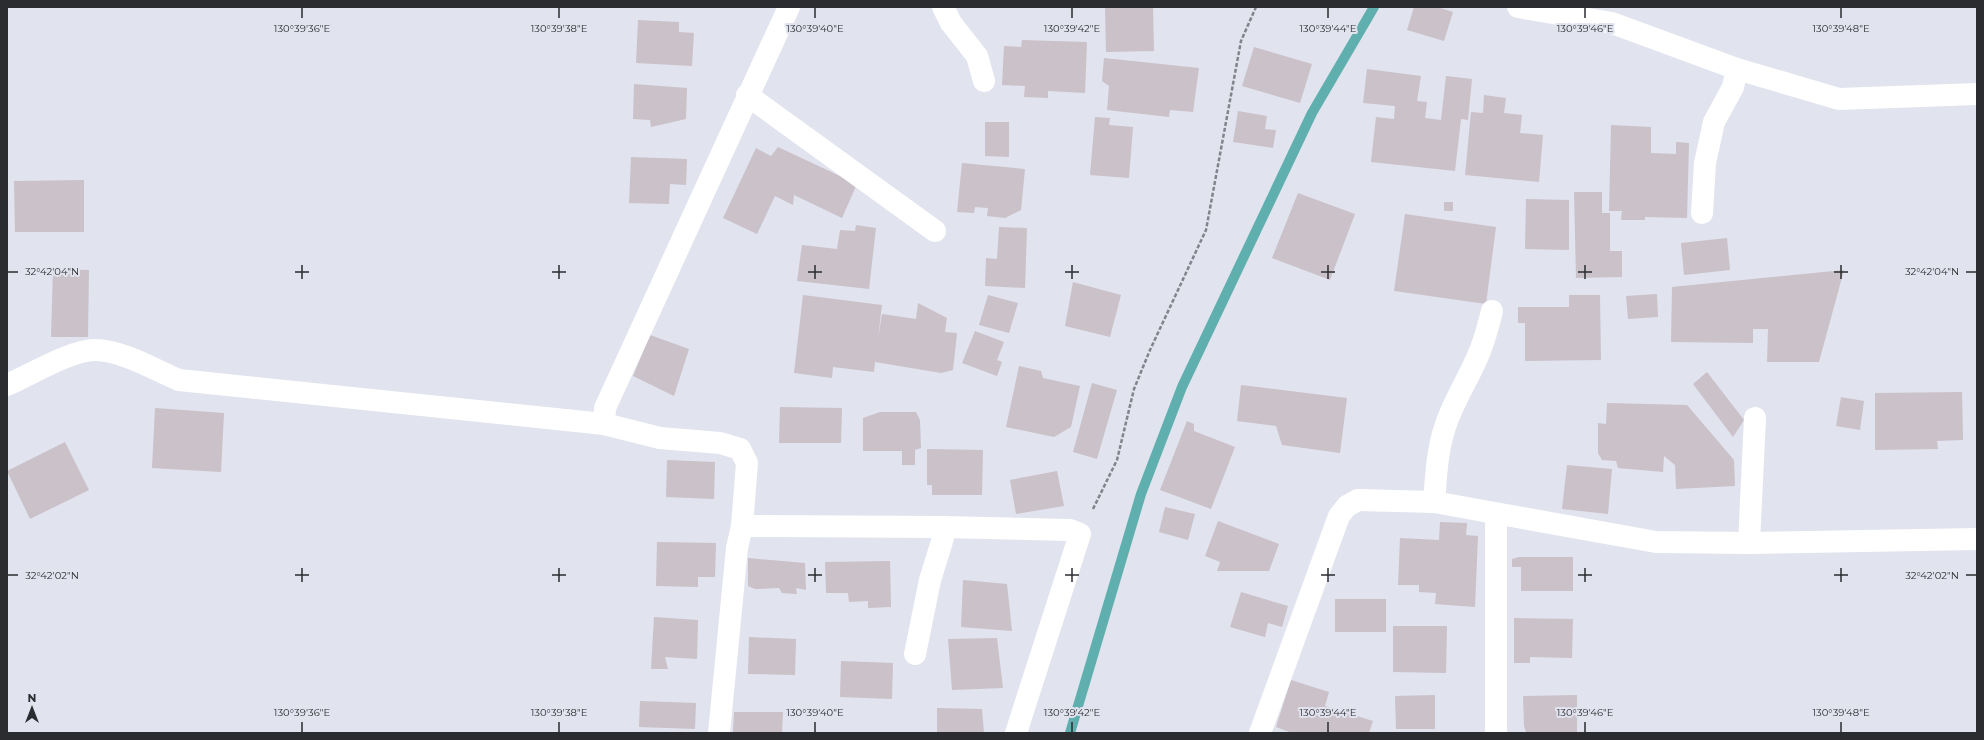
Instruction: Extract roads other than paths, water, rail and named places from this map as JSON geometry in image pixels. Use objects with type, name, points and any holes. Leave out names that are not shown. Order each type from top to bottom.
[{"type":"street","points":[[604,424],[605,408],[788,7]]},
{"type":"street","points":[[943,7],[951,23],[977,56],[984,81]]},
{"type":"street","points":[[1518,7],[1612,23],[1737,69],[1839,99],[1977,94]]},
{"type":"street","points":[[1702,213],[1705,163],[1714,122],[1733,87],[1737,69]]},
{"type":"street","points":[[747,95],[935,231]]},
{"type":"street","points":[[1434,502],[1439,455],[1445,428],[1456,398],[1477,358],[1486,335],[1492,311]]},
{"type":"street","points":[[7,385],[68,356],[94,350],[115,353],[179,380],[604,424],[660,438],[720,443],[740,449],[747,464],[742,526],[737,548],[719,733]]},
{"type":"street","points":[[1749,543],[1754,418]]},
{"type":"street","points":[[1260,733],[1339,516],[1347,506],[1358,500],[1434,502],[1656,542],[1749,543],[1977,539]]},
{"type":"street","points":[[1496,514],[1496,733]]},
{"type":"street","points":[[742,526],[943,527],[1070,530],[1080,534],[1016,733]]},
{"type":"street","points":[[915,654],[930,580],[943,538],[943,527]]},
{"type":"waterway","points":[[1070,733],[1141,494],[1182,387],[1312,113],[1374,7]]}]
